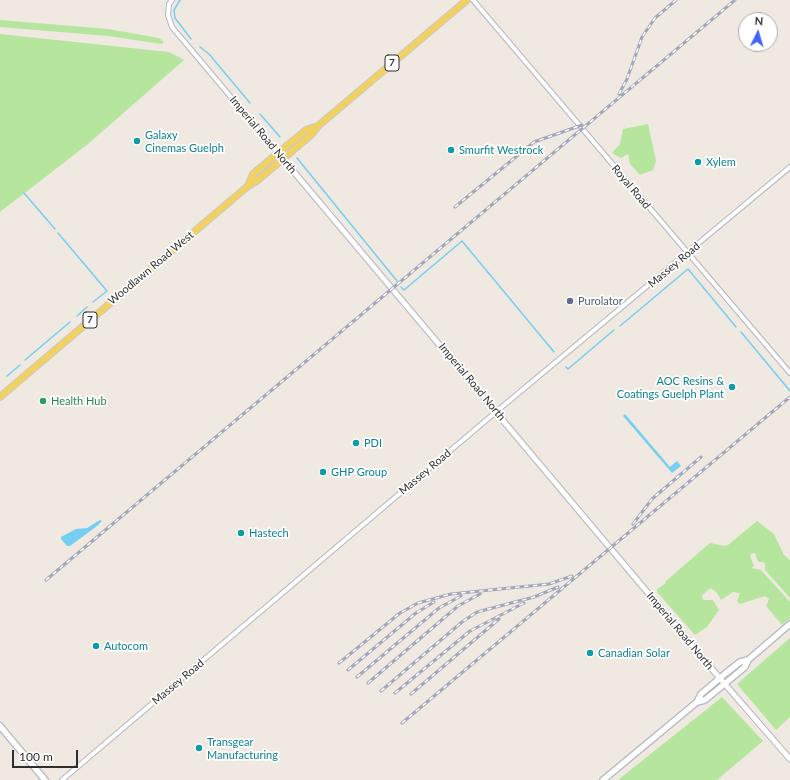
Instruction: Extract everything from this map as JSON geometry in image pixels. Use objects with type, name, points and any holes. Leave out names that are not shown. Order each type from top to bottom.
[{"type":"main road","name":"Woodlawn Road West","points":[[0,396],[248,186],[311,136],[318,126],[467,0]]},
{"type":"main road","name":"Woodlawn Road West","points":[[248,186],[253,174],[306,130],[318,126]]},
{"type":"main road","points":[[697,702],[705,700],[725,684],[745,667],[748,660],[790,624]]},
{"type":"main road","points":[[603,780],[697,702],[701,694],[720,678],[740,662],[748,660]]},
{"type":"main road","points":[[0,726],[45,780]]},
{"type":"street","name":"Imperial Road North","points":[[172,0],[169,4],[168,15],[172,27],[497,411],[725,684],[790,759]]},
{"type":"street","name":"Royal Road","points":[[473,0],[790,373]]},
{"type":"street","name":"Massey Road","points":[[62,780],[497,411],[688,254],[790,167]]},
{"type":"green space","points":[[0,20],[108,29],[159,38],[164,42],[162,44],[108,36],[0,27]]},
{"type":"green space","points":[[0,34],[169,52],[184,60],[88,144],[0,212]]},
{"type":"green space","points":[[648,124],[656,161],[653,170],[640,175],[630,164],[628,154],[621,158],[612,153],[620,144],[623,129]]},
{"type":"green space","points":[[757,521],[774,534],[784,555],[790,560],[790,598],[765,570],[765,564],[763,562],[758,562],[755,553],[751,554],[750,556],[754,566],[751,568],[761,570],[790,602],[790,618],[782,625],[766,606],[769,599],[765,596],[740,604],[737,601],[740,593],[733,592],[721,600],[717,593],[711,588],[702,595],[702,598],[704,600],[713,600],[719,610],[707,627],[695,635],[657,592],[657,589],[665,584],[666,581],[710,543],[725,546],[728,545]]},
{"type":"green space","points":[[790,638],[790,717],[776,730],[737,684]]},
{"type":"green space","points":[[722,697],[763,741],[717,780],[618,780]]},
{"type":"water","points":[[625,414],[670,467],[677,461],[681,466],[672,473],[623,416]]},
{"type":"water","points":[[100,520],[102,521],[97,526],[70,546],[67,546],[61,539],[61,537],[76,529],[87,528]]},
{"type":"waterway","points":[[180,0],[174,10],[175,18],[191,39]]},
{"type":"waterway","points":[[200,47],[209,54],[250,103]]},
{"type":"waterway","points":[[260,114],[280,137]]},
{"type":"waterway","points":[[297,158],[397,281]]},
{"type":"waterway","points":[[24,193],[55,229]]},
{"type":"waterway","points":[[58,233],[107,291],[93,302]]},
{"type":"waterway","points":[[401,287],[404,290],[462,241],[554,352]]},
{"type":"waterway","points":[[620,326],[688,269],[736,327]]},
{"type":"waterway","points":[[77,316],[87,307]]},
{"type":"waterway","points":[[25,360],[70,322]]},
{"type":"waterway","points":[[566,367],[568,369],[614,330]]},
{"type":"waterway","points":[[741,332],[790,391]]},
{"type":"waterway","points":[[7,376],[20,365]]},
{"type":"railway","points":[[619,94],[627,79],[642,37],[655,18],[676,0]]},
{"type":"railway","points":[[46,580],[735,0]]},
{"type":"railway","points":[[455,207],[534,142],[582,125]]},
{"type":"railway","points":[[402,723],[790,397]]},
{"type":"railway","points":[[633,524],[652,499],[701,457]]},
{"type":"railway","points":[[339,663],[400,613],[418,603],[451,594],[549,584],[572,576]]},
{"type":"railway","points":[[381,691],[462,622],[477,612],[534,597],[558,587]]},
{"type":"railway","points":[[368,683],[458,606],[480,594]]},
{"type":"railway","points":[[357,677],[439,608],[461,596]]},
{"type":"railway","points":[[348,670],[416,613],[434,602]]},
{"type":"railway","points":[[395,693],[470,631],[524,603]]},
{"type":"railway","points":[[411,694],[499,619]]},
{"type":"place","name":"Galaxy Cinemas Guelph","points":[[137,141]]},
{"type":"place","name":"Smurfit Westrock","points":[[451,150]]},
{"type":"place","name":"Xylem","points":[[698,162]]},
{"type":"place","name":"Purolator","points":[[570,301]]},
{"type":"place","name":"AOC Resins & Coatings Guelph Plant","points":[[732,387]]},
{"type":"place","name":"Health Hub","points":[[43,401]]},
{"type":"place","name":"PDI","points":[[356,443]]},
{"type":"place","name":"GHP Group","points":[[323,472]]},
{"type":"place","name":"Hastech","points":[[241,533]]},
{"type":"place","name":"Autocom","points":[[96,646]]},
{"type":"place","name":"Canadian Solar","points":[[590,653]]},
{"type":"place","name":"Transgear Manufacturing","points":[[199,748]]}]
